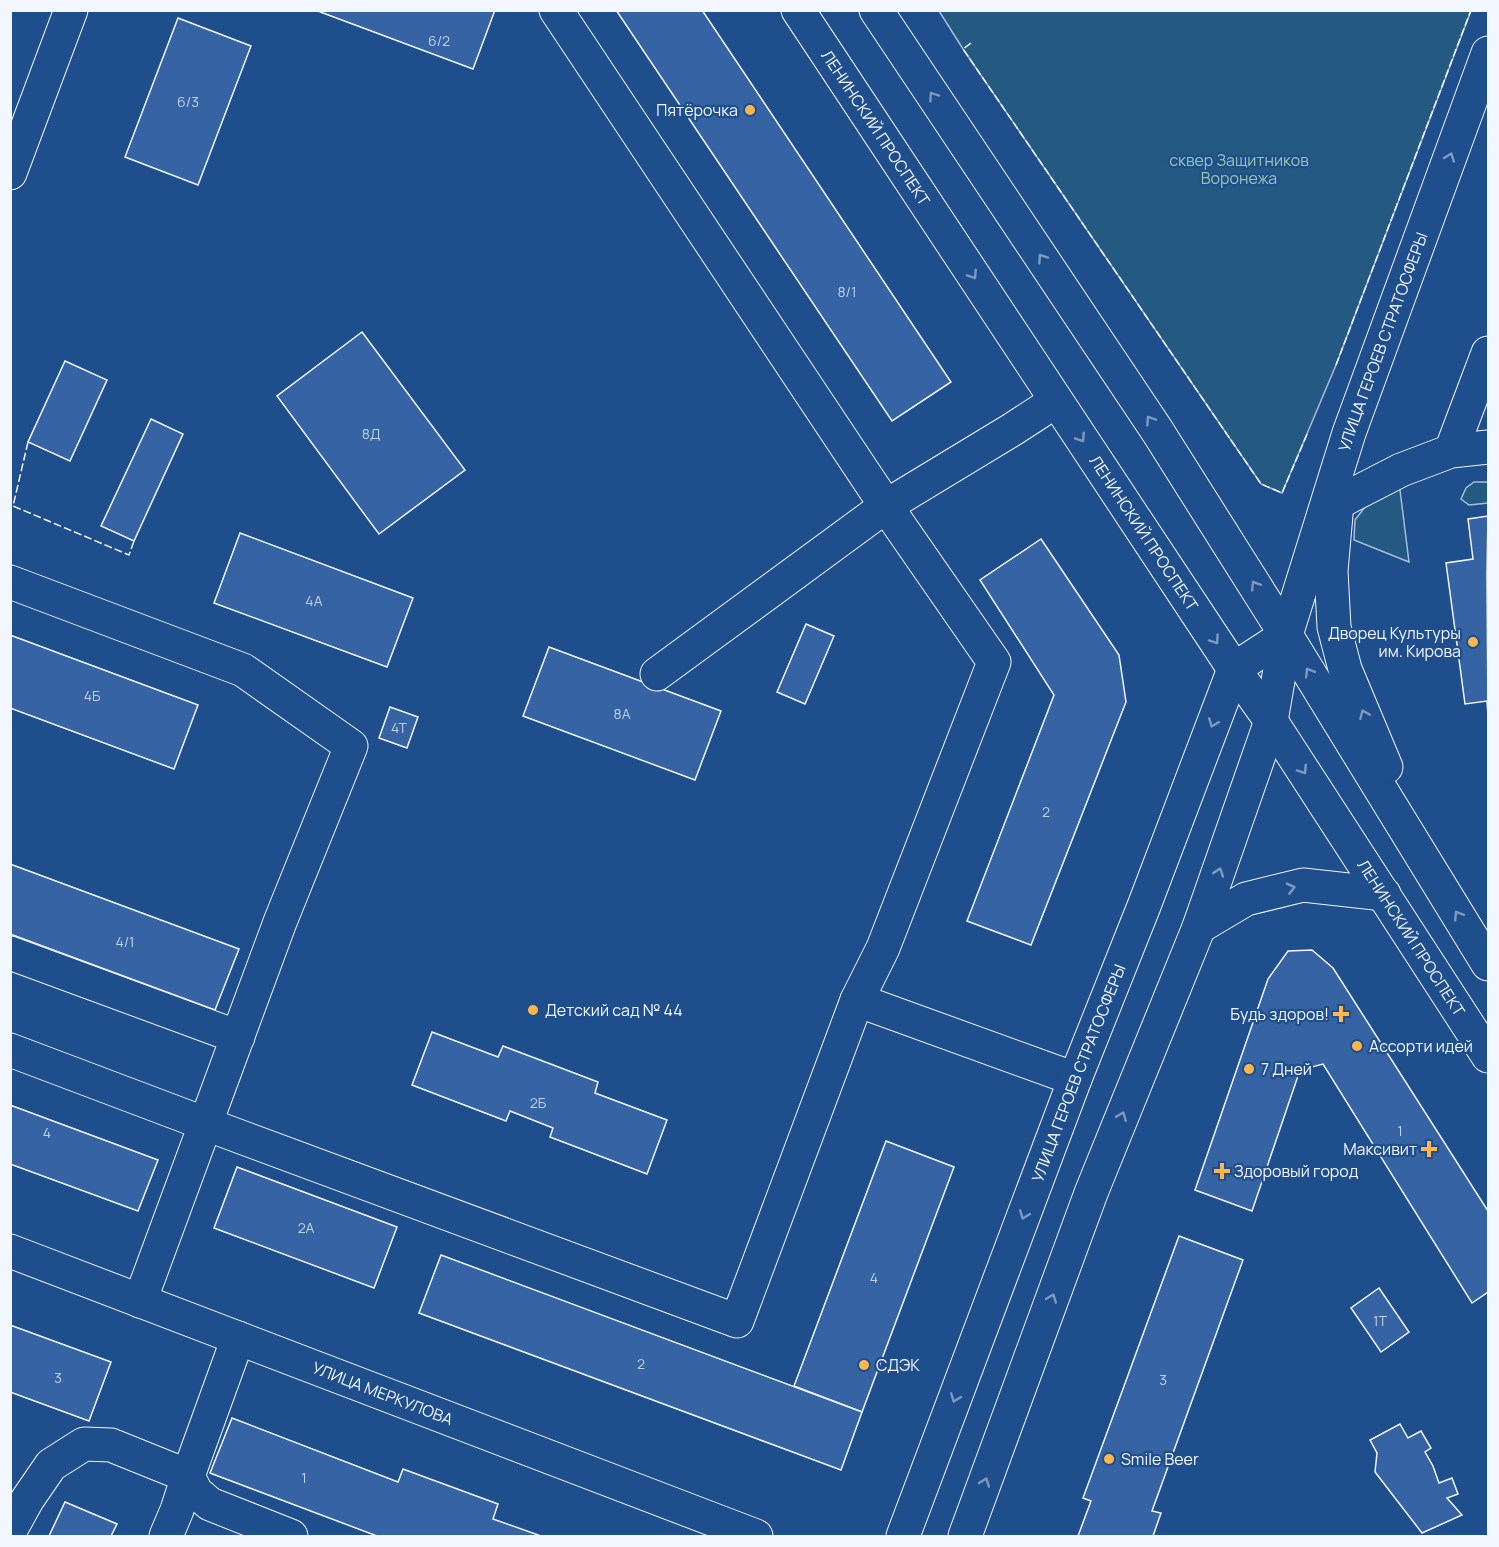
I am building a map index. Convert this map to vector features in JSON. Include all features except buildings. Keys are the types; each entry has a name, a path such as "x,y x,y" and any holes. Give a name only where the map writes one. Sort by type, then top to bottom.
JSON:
{"main road":[{"path":"10,173 71,10"},
{"path":"10,1050 737,1321 857,1000 883,948 994,662 885,506 556,10"},
{"name":"ЛЕНИНСКИЙ ПРОСПЕКТ","path":"798,10 1234,669 1271,721 1488,1056"},
{"path":"876,10 1158,432 1286,634 1488,964"},
{"name":"УЛИЦА ГЕРОЕВ СТРАТОСФЕРЫ","path":"965,1536 1091,1192 1199,927 1271,721 1286,634 1341,457 1488,53"},
{"path":"1451,451 1488,353"},
{"path":"657,674 885,506 1013,429 1056,400"},
{"path":"1337,503 1401,470 1451,451 1488,447"},
{"path":"1341,457 1331,571 1334,627 1345,669 1427,865"},
{"path":"10,582 243,670 351,746 280,922 140,1301"},
{"path":"1234,669 1286,634"},
{"name":"УЛИЦА ГЕРОЕВ СТРАТОСФЕРЫ","path":"903,1536 1075,1079 1234,669"},
{"path":"1199,927 1246,899 1303,885 1384,894"},
{"path":"10,953 238,1037"},
{"path":"857,1000 1075,1079"},
{"name":"УЛИЦА МЕРКУЛОВА","path":"10,1251 238,1338 694,1525 756,1536"},
{"path":"164,1536 177,1510 238,1338"},
{"path":"10,1531 27,1500 51,1465 84,1444 111,1445 188,1476 196,1492 210,1504 291,1536"},
{"path":"152,1462 161,1481 164,1536"},
{"path":"171,1536 185,1521 210,1504"}],"green space":[{"name":"сквер Защитников Воронежа","path":"939,11 1471,11 1336,365 1282,493 1261,484"},
{"path":"1398,474 1409,562 1354,540 1355,520 1378,490"},
{"path":"1474,482 1488,482 1488,503 1469,505 1461,499 1466,488"}],"fence":[{"path":"1336,365 1471,10"},
{"path":"971,43 963,49 1261,484 1282,493 1308,432"},
{"path":"28,442 13,506 129,555 134,541"}],"place":[{"name":"Пятёрочка","path":"750,110"},
{"name":"Дворец Культуры им. Кирова","path":"1473,642"},
{"name":"Детский сад № 44","path":"533,1010"},
{"name":"Будь здоров!","path":"1341,1014"},
{"name":"Ассорти идей","path":"1357,1046"},
{"name":"7 Дней","path":"1249,1069"},
{"name":"Максивит","path":"1429,1149"},
{"name":"Здоровый город","path":"1222,1171"},
{"name":"СДЭК","path":"864,1365"},
{"name":"Smile Beer","path":"1109,1459"}]}
